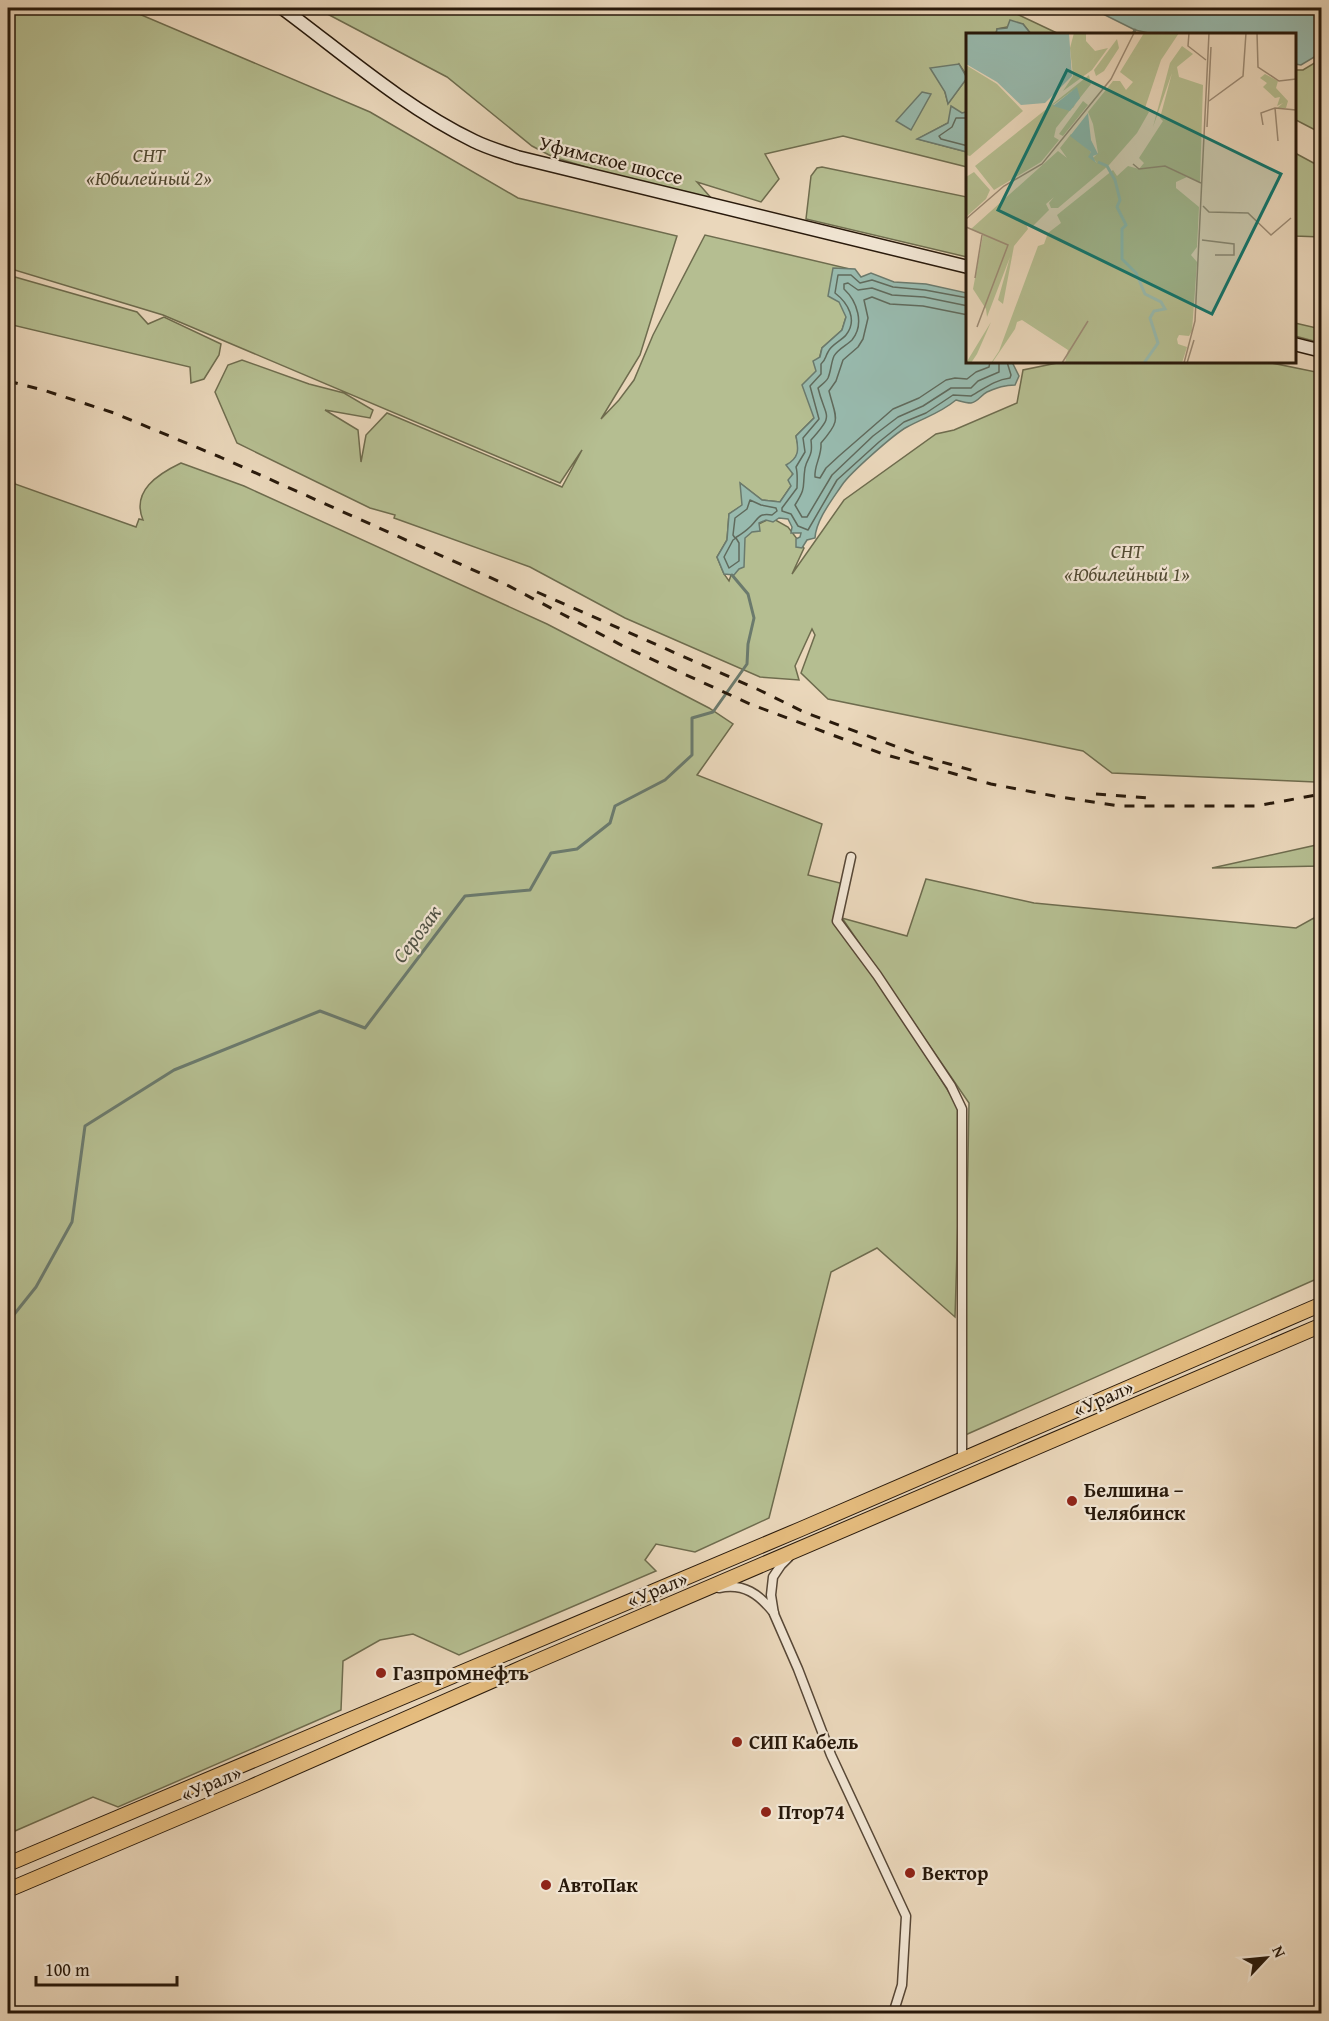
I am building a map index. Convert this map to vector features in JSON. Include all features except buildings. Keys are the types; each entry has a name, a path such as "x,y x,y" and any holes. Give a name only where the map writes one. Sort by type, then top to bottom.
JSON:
{"main road":[{"name":"Уфимское шоссе","path":"282,8 384,85 439,122 477,142 517,157 966,267"},
{"path":"1296,344 1322,351"},
{"name":"«Урал»","path":"8,1864 962,1460 1322,1304"},
{"name":"«Урал»","path":"8,1890 236,1794 1322,1325"}],"street":[{"path":"851,857 837,921 877,975 951,1086 962,1109 962,1460"},
{"path":"796,1551 781,1564 773,1577 771,1595 774,1614 831,1755 906,1916 902,1984 893,2013"},
{"path":"698,1593 723,1587 740,1587 752,1591 774,1614"}],"green space":[{"path":"8,8 125,8 370,112 518,198 677,236 640,355 601,419 634,380 653,335 705,235 850,269 846,317 842,330 822,348 816,371 814,418 796,436 799,450 794,461 791,486 780,502 762,500 741,484 743,505 729,514 727,540 717,557 729,581 740,542 744,536 759,524 772,518 788,527 804,548 792,574 844,500 936,434 954,430 1017,403 1023,370 1057,363 1272,363 1321,373 1322,747 1315,782 1112,773 1083,751 828,699 801,673 815,635 812,629 795,666 799,680 760,677 625,618 530,567 394,518 395,515 370,508 237,443 215,392 228,365 242,360 309,384 344,393 373,410 370,418 325,410 358,430 361,462 366,435 387,413 562,487 582,450 560,483 163,315 8,268"},
{"path":"316,8 1004,8 1057,33 1030,33 1023,24 997,29 996,33 966,33 966,74 959,64 945,92 948,103 966,79 966,112 918,139 966,152 966,167 843,136 765,154 779,179 761,202 697,182 713,200 649,186 553,157 532,146 447,77"},
{"path":"1321,59 1321,133 1296,120 1296,70 1303,70"},
{"path":"1296,154 1321,167 1321,237 1296,236"},
{"path":"822,167 966,197 966,257 806,219 811,176 817,168"},
{"path":"8,275 137,312 148,324 164,317 221,344 219,355 204,379 191,383 190,367 8,324"},
{"path":"1296,323 1321,329 1321,343 1296,336"},
{"path":"181,463 244,486 547,624 709,708 733,724 697,775 822,824 808,875 844,884 837,914 957,1105 961,1119 955,1317 877,1248 831,1272 769,1518 695,1552 656,1544 645,1560 656,1571 459,1655 413,1634 380,1640 343,1661 341,1710 118,1807 93,1797 8,1834 8,467 15,484 136,527 139,519 143,520 140,510 144,492 156,478"},
{"path":"1321,844 1321,866 1212,868"},
{"path":"926,879 1034,903 1296,928 1321,914 1321,1277 963,1436 969,1103 842,918 907,936"}],"water":[{"path":"1091,8 1321,8 1321,53 1301,65 1296,64 1296,33 1148,33 1135,30"},
{"path":"1010,20 1023,24 1030,33 996,33 997,29 1007,28"},
{"path":"959,64 966,76 948,104 945,92 930,68"},
{"path":"922,92 931,94 911,130 896,121"},
{"path":"951,106 962,113 966,112 966,152 917,139 948,123"},
{"path":"833,268 855,269 861,277 871,273 894,282 926,284 966,293 966,363 1012,363 1019,376 1015,385 987,392 971,403 956,400 892,437 847,479 821,517 815,538 807,540 802,548 796,547 796,539 801,533 791,533 792,527 788,519 779,518 773,522 766,520 759,523 760,531 752,532 745,538 744,567 734,575 724,574 717,557 727,540 729,514 742,505 740,483 762,500 780,502 791,486 788,480 793,474 786,465 797,453 796,436 814,418 802,385 816,371 813,361 820,357 822,348 842,330 846,317 839,302 828,296"}],"waterway":[{"name":"Серозак","path":"8,1322 36,1287 72,1222 85,1126 174,1070 320,1011 365,1028 465,896 530,890 551,853 577,849 610,823 615,806 665,780 692,755 692,718 713,712 747,664 748,644 754,618 748,594 732,575"}],"railway":[{"path":"8,381 114,413 220,457 507,585 625,647 750,704 883,754 991,784 1120,806 1256,806 1322,794"},
{"path":"537,592 804,712 924,757 978,772"},
{"path":"1096,794 1150,798"}],"place":[{"name":"Белшина – Челябинск","path":"1072,1501"},
{"name":"Газпромнефть","path":"381,1673"},
{"name":"СИП Кабель","path":"737,1742"},
{"name":"Птор74","path":"766,1812"},
{"name":"Вектор","path":"910,1873"},
{"name":"АвтоПак","path":"546,1885"}],"park label":[{"name":"СНТ «Юбилейный 2»","path":"149,166"},
{"name":"СНТ «Юбилейный 1»","path":"1127,562"}]}
